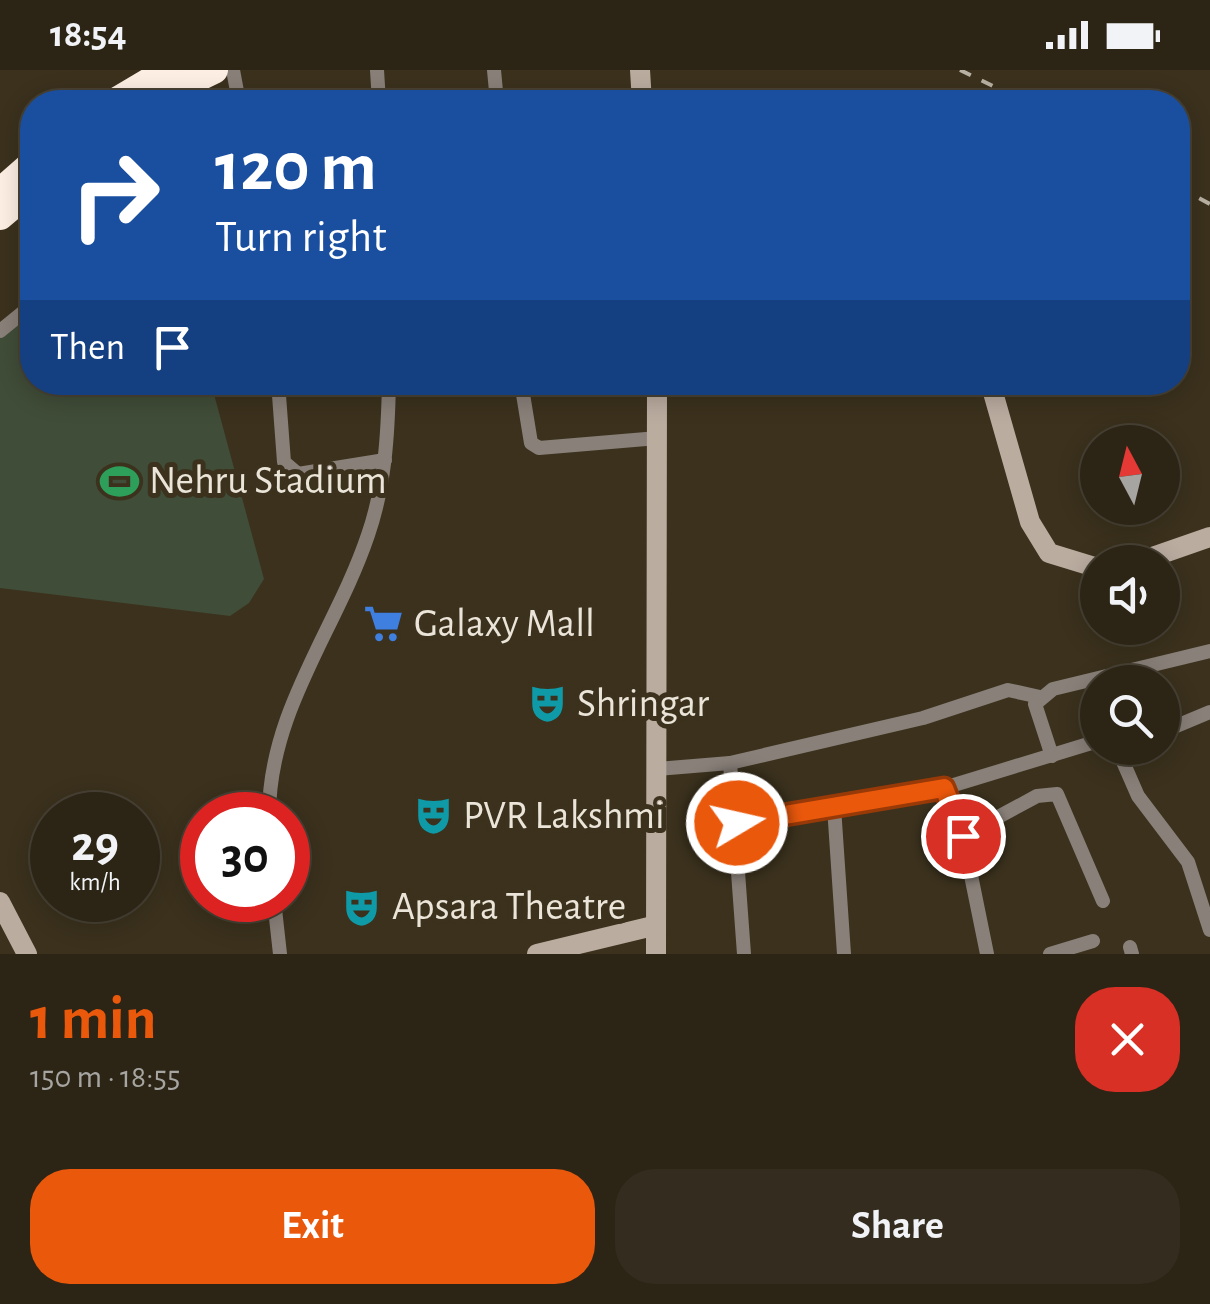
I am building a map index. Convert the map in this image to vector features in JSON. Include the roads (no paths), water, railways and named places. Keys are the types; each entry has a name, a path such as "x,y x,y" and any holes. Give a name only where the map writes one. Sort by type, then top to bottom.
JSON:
{"highway":[{"path":"135,90 169,70"},
{"path":"173,90 214,70"},
{"path":"0,192 20,174"},
{"path":"0,216 20,199"}],"main road":[{"path":"656,954 653,926 658,395"},
{"path":"994,395 1030,522 1048,553 1080,563"},
{"path":"1180,547 1210,536"},
{"path":"0,902 27,954"},
{"path":"536,954 653,926"}],"street":[{"path":"0,331 20,315"},
{"path":"279,395 284,462 290,472 385,460"},
{"path":"272,792 278,735 369,534 385,460 388,395"},
{"path":"523,395 532,443 539,448 658,438"},
{"path":"1052,756 1036,718 1035,704 1040,697 1053,689 1210,650"},
{"path":"656,769 730,763 922,718 997,692 1020,690 1040,697"},
{"path":"1180,724 1210,712"},
{"path":"737,823 944,788 1080,747"},
{"path":"730,763 744,954"},
{"path":"1125,765 1138,796 1188,862 1210,930"},
{"path":"944,788 963,836 987,954"},
{"path":"963,836 1037,796 1057,794 1103,900"},
{"path":"834,807 844,954"},
{"path":"276,922 280,954"},
{"path":"1050,954 1093,940"}],"railway":[{"path":"960,70 1001,90"},
{"path":"1190,193 1210,204"}],"place":[{"name":"Nehru Stadium","path":"119,481"},
{"name":"Galaxy Mall","path":"384,624"},
{"name":"Shringar","path":"547,704"},
{"name":"PVR Lakshmi","path":"433,816"},
{"name":"Apsara Theatre","path":"362,907"}]}
